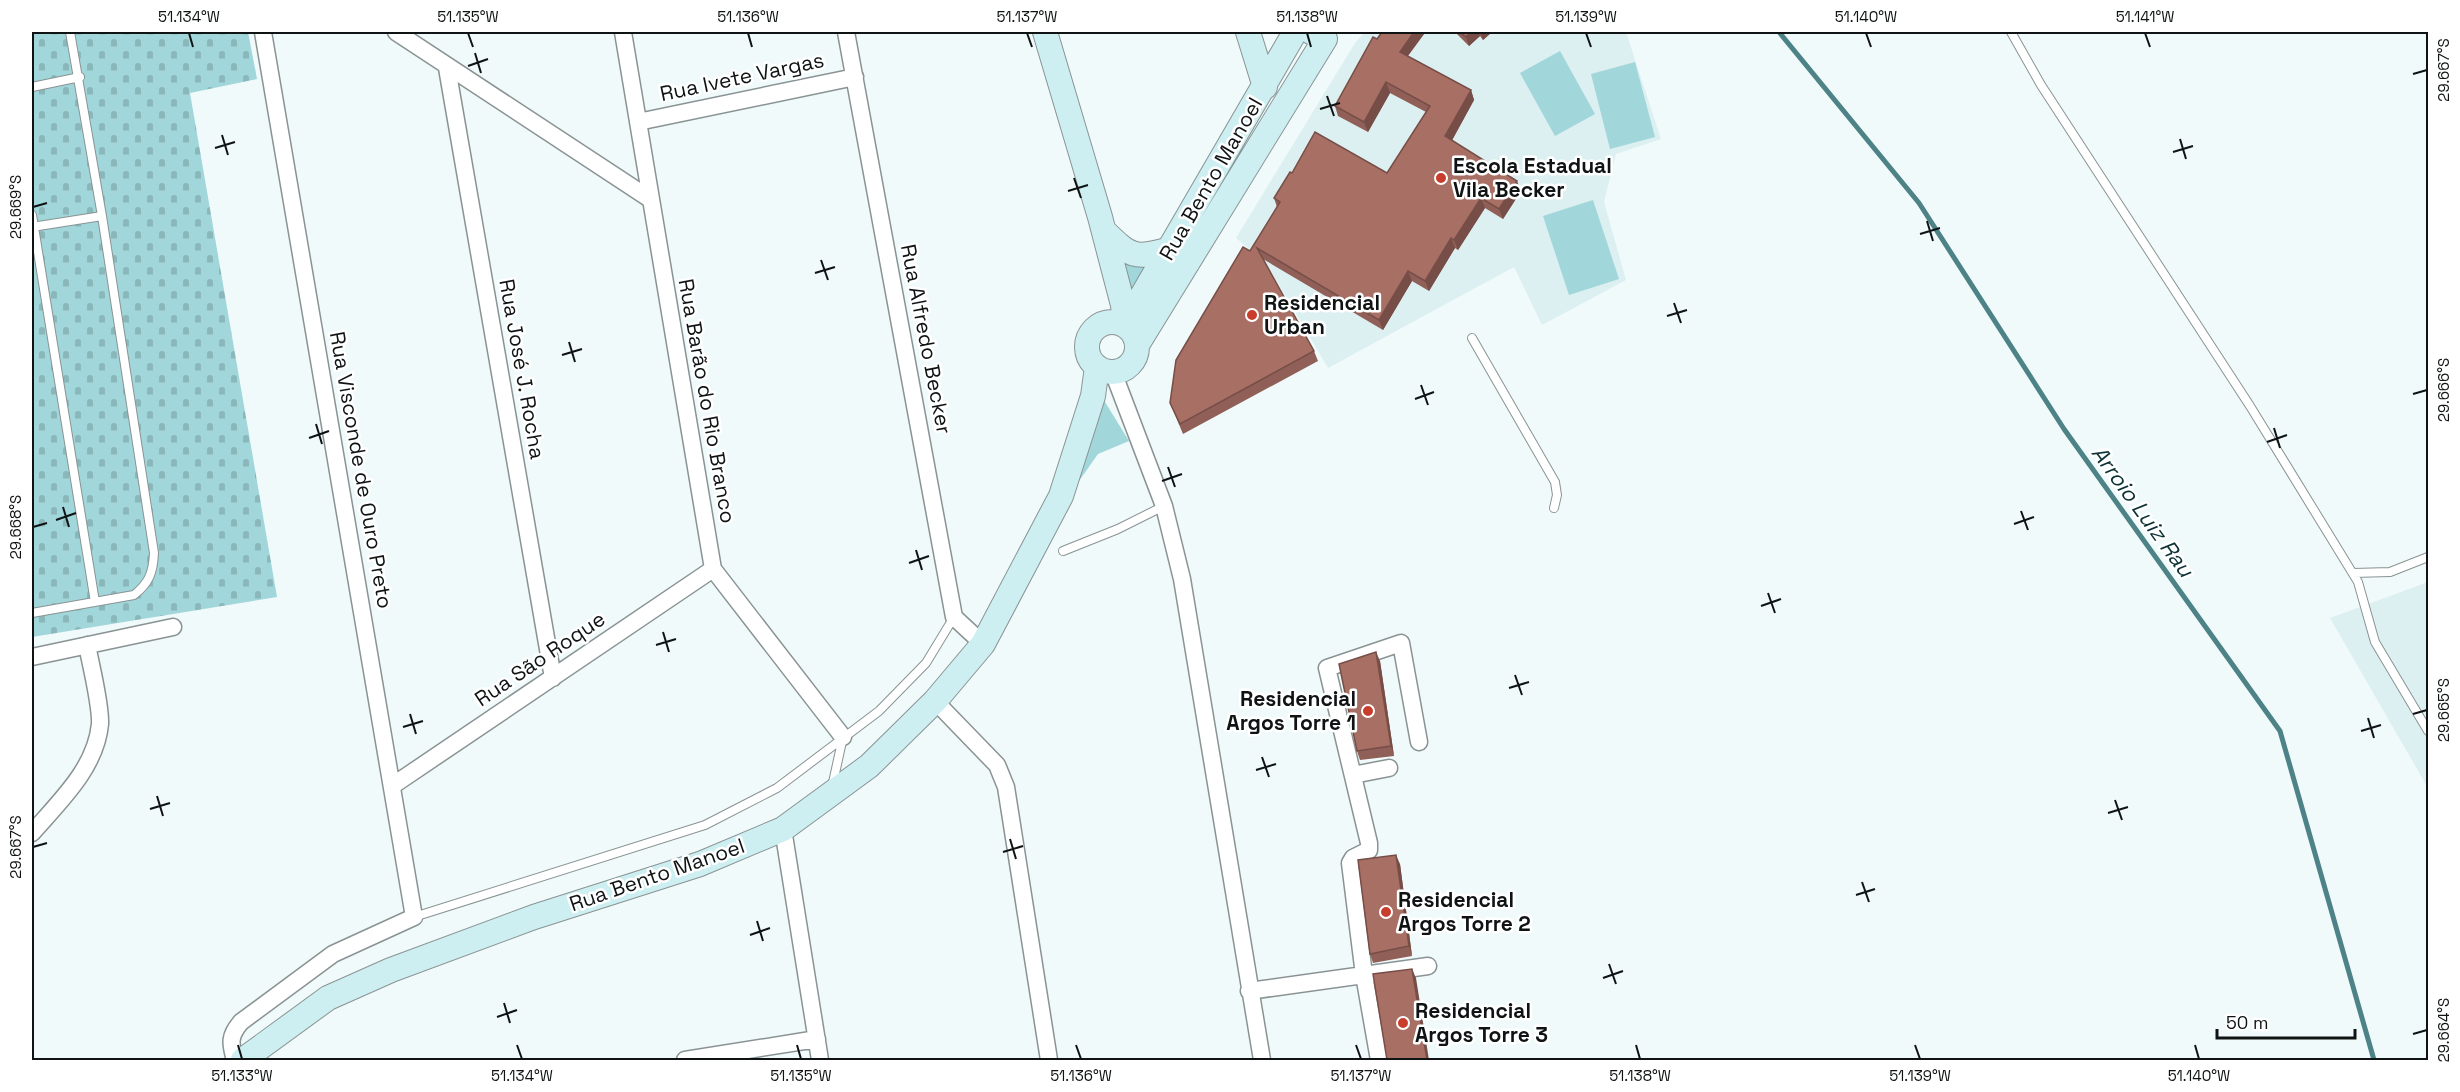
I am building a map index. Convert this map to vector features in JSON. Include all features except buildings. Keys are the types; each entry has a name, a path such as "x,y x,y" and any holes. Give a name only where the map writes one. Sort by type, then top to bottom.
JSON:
{"main road":[{"path":"1045,32 1124,305 1123,331 1134,360 1128,366 1105,370 1091,362 1086,345 1093,330 1123,331"},
{"path":"1248,32 1265,87"},
{"name":"Rua Bento Manoel","path":"1123,331 1295,32"},
{"name":"Rua Bento Manoel","path":"1123,331 1232,194 1325,39 1311,32"},
{"path":"1106,240 1126,252 1154,254 1170,249"},
{"name":"Rua Bento Manoel","path":"243,1060 328,998 391,970 534,916 700,864 783,829 869,766 936,701 983,644 1061,496 1093,396 1105,370"}],"street":[{"name":"Rua Visconde de Ouro Preto","path":"263,32 414,917"},
{"path":"396,32 447,68 650,200"},
{"name":"Rua Barão do Rio Branco","path":"623,32 713,569 843,737"},
{"name":"Rua Alfredo Becker","path":"846,32 954,617"},
{"name":"Rua José J. Rocha","path":"447,68 553,678"},
{"name":"Rua Ivete Vargas","path":"638,122 855,77"},
{"path":"1105,370 1164,506 1182,579 1262,1060"},
{"name":"Rua São Roque","path":"392,786 713,569"},
{"path":"954,617 983,644"},
{"path":"32,657 173,627"},
{"path":"1379,1060 1364,975 1350,863 1353,858 1369,850 1327,668 1401,643 1419,742"},
{"path":"32,833 73,786 91,756 100,723 87,645"},
{"path":"936,701 997,765 1006,787 1049,1060"},
{"path":"1353,775 1389,768"},
{"path":"783,829 820,1060"},
{"path":"235,1060 229,1042 232,1031 241,1022 333,954 414,917"},
{"path":"1249,990 1428,966"},
{"path":"684,1060 817,1039"}],"lane":[{"path":"32,614 134,595 146,585 153,570 154,553 80,77 70,32"},
{"path":"2011,32 2041,85 2244,396 2353,573 2358,582 2375,642 2428,731"},
{"path":"32,87 80,77"},
{"path":"32,215 95,603"},
{"path":"32,226 102,216"},
{"path":"1472,338 1555,482 1557,495 1554,508"},
{"path":"1063,551 1118,530 1164,506"},
{"path":"2353,573 2391,572 2428,557"},
{"path":"414,917 705,825 777,788 879,711 926,663 954,617"},
{"path":"831,794 843,737"}],"shaded area":[{"name":"Escola Estadual Vila Becker","path":"1365,32 1626,32 1661,139 1616,154 1604,202 1626,280 1542,325 1514,267 1328,368 1266,263 1236,238 1355,43"},
{"path":"2428,582 2428,788 2330,618"}],"green space":[{"path":"32,32 248,32 257,79 190,93 277,597 32,637"},
{"path":"1560,51 1595,114 1555,136 1520,73"},
{"path":"1635,62 1655,137 1610,149 1591,74"},
{"path":"1593,200 1619,279 1569,295 1543,216"},
{"path":"1112,245 1160,256 1128,306"},
{"path":"1102,397 1129,441 1098,454 1079,481 1072,479"}],"waterway":[{"name":"Arroio Luiz Rau","path":"1779,32 1919,203 2064,429 2280,731 2374,1060"}],"place":[{"name":"Escola Estadual Vila Becker","path":"1441,178"},
{"name":"Residencial Urban","path":"1252,315"},
{"name":"Residencial Argos Torre 1","path":"1368,711"},
{"name":"Residencial Argos Torre 2","path":"1386,912"},
{"name":"Residencial Argos Torre 3","path":"1403,1023"}]}
